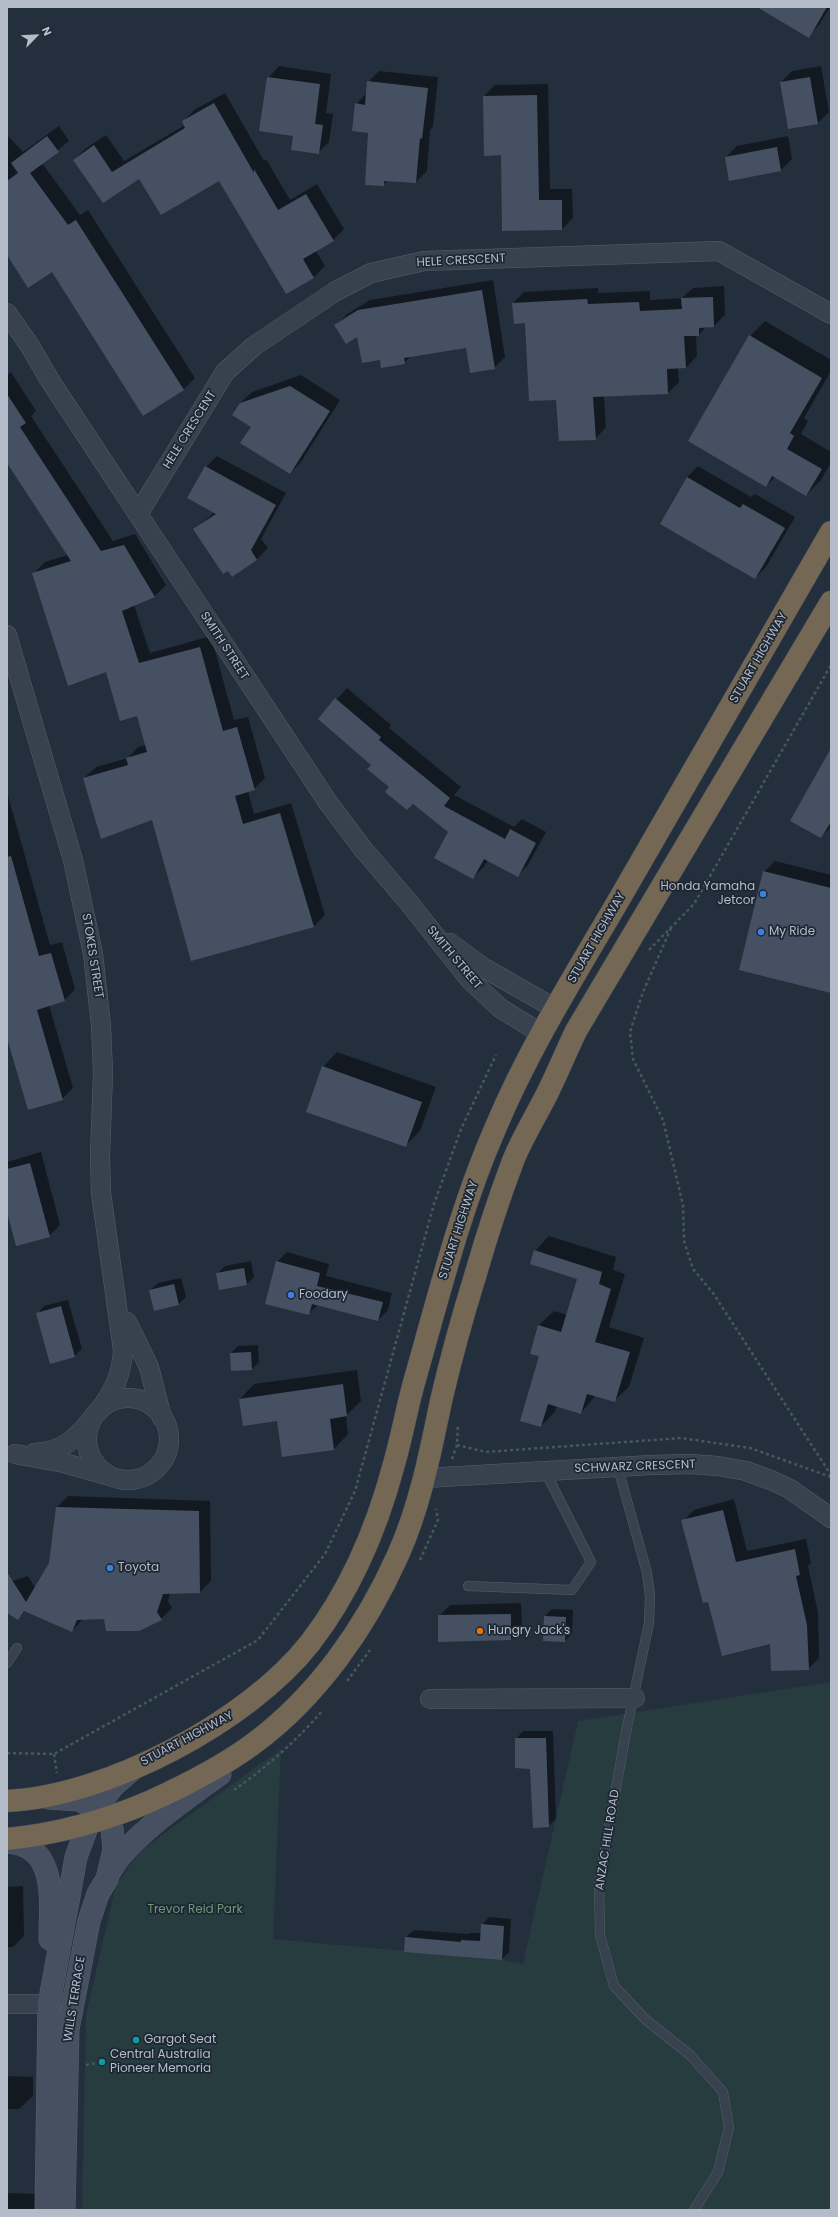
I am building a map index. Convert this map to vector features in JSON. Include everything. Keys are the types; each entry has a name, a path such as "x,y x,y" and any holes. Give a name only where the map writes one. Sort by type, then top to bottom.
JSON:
{"highway":[{"name":"STUART HIGHWAY","path":"7,1801 39,1798 101,1781 173,1749 231,1716 276,1679 309,1644 355,1573 374,1527 394,1467 415,1378 447,1265 476,1176 517,1081 556,1009 831,532"},
{"path":"7,1839 56,1832 198,1779 254,1744 288,1714 319,1680 362,1624 398,1554 425,1478 442,1398 492,1222 514,1159 581,1022 831,602"},
{"path":"556,1009 581,1022"},
{"path":"542,1034 569,1046"},
{"path":"394,1467 425,1478"}],"main road":[{"path":"107,1879 121,1856 134,1842 228,1767 254,1744"},
{"path":"39,1798 79,1800 98,1816 113,1786 138,1765"},
{"name":"WILLS TERRACE","path":"46,2210 49,2004 76,1857 98,1816 112,1828 114,1850 107,1879 98,1894 89,1922 68,2029 64,2210"},
{"path":"7,1842 28,1848 37,1855 48,1875 50,1889 49,2004 72,2004"}],"street":[{"name":"HELE CRESCENT","path":"138,514 225,372 254,346 336,291 371,273 424,261 719,252 831,314"},
{"name":"SMITH STREET","path":"7,313 327,801 363,849 410,904 470,980 484,994 514,1018 542,1034"},
{"name":"SMITH STREET","path":"7,335 20,345 49,379"},
{"name":"STOKES STREET","path":"7,635 73,860 93,954 101,1025 103,1073 100,1162 101,1193 116,1286"},
{"name":"SMITH STREET","path":"410,904 448,942 467,957 556,1009"},
{"path":"11,1454 44,1453 65,1446 81,1433 115,1387 123,1364 123,1337 116,1286"},
{"path":"116,1286 134,1340 149,1367 162,1418"},
{"path":"11,1454 64,1463 123,1480 139,1478 152,1472 160,1465 168,1446 167,1426 162,1418 148,1404 139,1400 127,1398 111,1402 96,1414 89,1426 87,1438 89,1450 98,1467 113,1477"},
{"name":"SCHWARZ CRESCENT","path":"425,1478 690,1464 746,1471 790,1489 830,1516"},
{"path":"430,1699 635,1698"},
{"path":"7,2004 49,2004"}],"lane":[{"name":"ANZAC HILL ROAD","path":"618,1468 641,1548 650,1596 649,1623 635,1698 626,1732 599,1884 600,1936 614,1986 645,2019 690,2055 723,2092 729,2128 718,2172 694,2210"},
{"path":"468,1586 572,1590 591,1562 550,1480 543,1471"},
{"path":"7,1663 17,1648"}],"path":[{"path":"672,926 643,992 630,1032 633,1059 664,1120 683,1205 684,1241 693,1269 713,1293 831,1475"},
{"path":"7,1753 54,1754 258,1640 325,1554 355,1491 434,1204 461,1129 496,1055"},
{"path":"80,2066 102,2062"}],"green space":[{"name":"Trevor Reid Park","path":"831,1682 831,2210 82,2210 86,2015 116,1885 140,1851 281,1749 273,1939 502,1960 523,1964 578,1721"}],"building":[{"path":"757,7 827,7 809,38"},
{"path":"267,77 320,84 315,124 323,125 319,154 291,150 293,136 259,131"},
{"path":"810,77 818,124 788,129 780,82"},
{"path":"367,81 428,88 422,139 420,138 416,183 384,181 384,186 365,185 368,133 352,131 355,103 365,105"},
{"path":"537,95 539,200 562,200 562,230 502,231 501,155 484,156 483,96"},
{"path":"214,103 254,173 254,169 278,210 306,194 334,241 303,259 314,278 286,294 219,181 161,215 139,179 103,203 73,160 94,145 112,172 185,128 182,121"},
{"path":"47,136 59,152 30,173 68,225 76,220 184,390 143,416 52,272 28,288 7,255 7,181 18,173 11,163"},
{"path":"777,147 781,171 729,181 725,157"},
{"path":"482,290 495,369 470,373 466,348 404,358 405,364 381,368 380,360 362,363 357,337 346,344 334,325 358,310"},
{"path":"713,297 714,327 699,328 699,336 684,336 686,368 667,369 668,394 593,397 596,440 559,441 556,400 529,401 525,323 514,324 512,303 587,299 588,304 639,302 640,311 682,309 681,298"},
{"path":"749,335 822,378 790,433 794,436 787,449 822,469 806,496 772,476 766,487 688,441"},
{"path":"290,386 330,411 290,474 240,443 251,427 232,415 240,403"},
{"path":"7,394 26,423 20,427 101,551 124,545 155,597 122,611 139,663 200,647 223,731 237,727 255,790 235,796 243,824 280,813 314,927 191,961 152,820 101,839 83,778 128,765 126,758 147,752 137,716 120,721 106,672 68,686 32,573 71,561 7,463"},
{"path":"205,466 276,505 251,550 257,560 232,577 228,571 223,574 193,529 216,514 187,498"},
{"path":"687,477 740,508 743,504 785,528 755,579 660,524"},
{"path":"335,698 381,737 379,740 450,798 444,806 505,839 510,829 536,843 518,877 484,859 473,879 434,858 448,832 413,804 407,810 385,792 389,787 367,769 371,765 318,719"},
{"path":"831,748 831,822 821,838 790,821"},
{"path":"11,856 39,956 51,953 65,1001 37,1010 63,1100 28,1110 7,1038 7,857"},
{"path":"763,871 831,888 831,993 739,970"},
{"path":"322,1066 422,1102 406,1147 306,1112"},
{"path":"30,1163 50,1237 16,1246 7,1212 7,1169"},
{"path":"534,1250 602,1272 599,1284 611,1289 595,1342 630,1352 615,1402 587,1394 581,1414 548,1404 541,1427 520,1421 539,1356 530,1354 538,1325 561,1332 577,1279 530,1264"},
{"path":"276,1261 320,1273 317,1286 383,1302 378,1321 312,1304 309,1315 265,1304"},
{"path":"244,1268 247,1285 219,1290 216,1273"},
{"path":"174,1284 179,1305 154,1311 149,1290"},
{"path":"61,1306 75,1357 50,1364 36,1313"},
{"path":"251,1352 252,1370 231,1371 230,1353"},
{"path":"343,1384 347,1416 330,1419 334,1450 282,1457 277,1421 243,1426 239,1399"},
{"path":"56,1507 199,1511 200,1593 163,1594 157,1612 162,1620 139,1631 106,1631 104,1619 77,1620 72,1632 24,1611 18,1620 7,1613 7,1572 26,1602 49,1563"},
{"path":"723,1510 736,1562 795,1549 800,1575 796,1576 807,1625 809,1670 771,1671 770,1644 722,1656 708,1602 703,1603 681,1520"},
{"path":"511,1614 511,1640 438,1642 438,1615"},
{"path":"544,1616 566,1617 565,1642 543,1641"},
{"path":"515,1738 546,1738 549,1827 533,1828 530,1769 515,1768"},
{"path":"481,1924 504,1926 502,1960 404,1952 405,1937 461,1942 461,1940 480,1941"}],"place":[{"name":"Honda Yamaha Jetcor","path":"763,894"},
{"name":"My Ride","path":"761,932"},
{"name":"Foodary","path":"291,1295"},
{"name":"Toyota","path":"110,1568"},
{"name":"Hungry Jack's","path":"480,1631"},
{"name":"Gargot Seat","path":"136,2040"},
{"name":"Central Australia Pioneer Memoria","path":"102,2062"}]}
